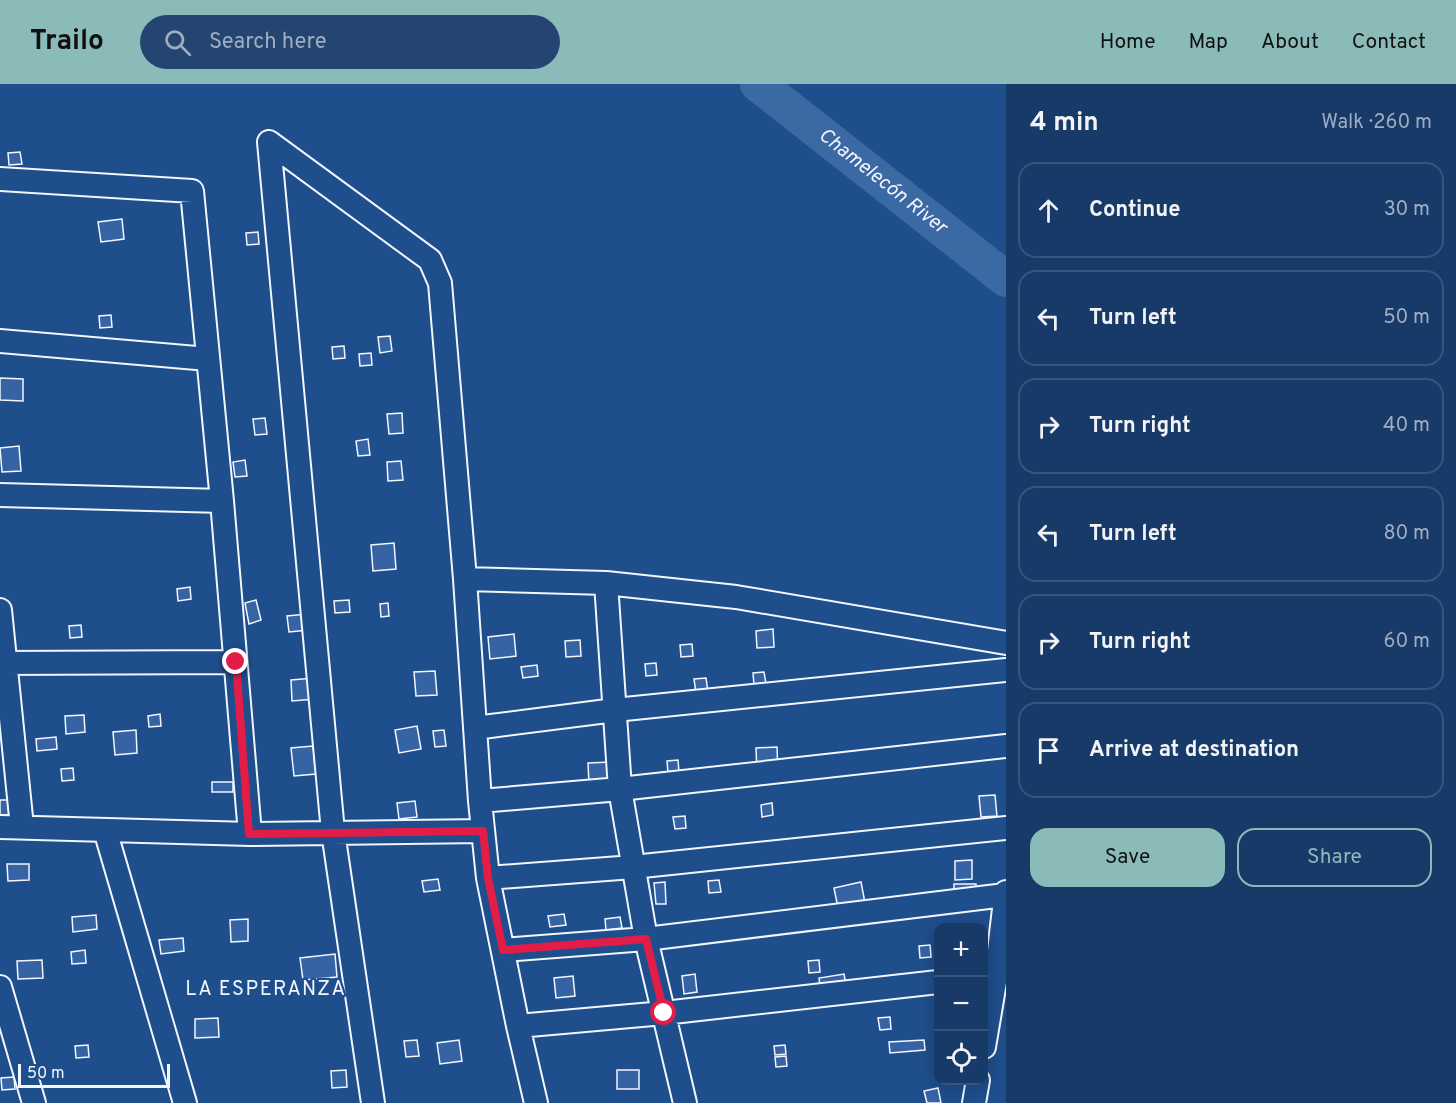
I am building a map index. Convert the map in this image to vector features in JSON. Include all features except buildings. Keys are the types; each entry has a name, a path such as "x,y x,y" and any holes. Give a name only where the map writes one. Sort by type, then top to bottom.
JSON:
{"street":[{"path":"373,1103 333,832 269,142 430,260 440,283 488,878 536,1103"},
{"path":"0,179 192,191 222,501 249,834"},
{"path":"0,341 208,359"},
{"path":"0,495 222,501"},
{"path":"465,579 606,583 736,597 1006,643"},
{"path":"606,583 620,789 646,939 685,1103"},
{"path":"0,610 11,827 249,834 483,831"},
{"path":"3,663 236,662"},
{"path":"475,728 615,710 1006,670"},
{"path":"480,801 620,789 1006,746"},
{"path":"488,878 633,867 1006,828"},
{"path":"105,830 185,1103"},
{"path":"503,950 646,939 1006,894 990,976 985,1031"},
{"path":"518,1026 664,1013 934,983"},
{"path":"0,987 34,1103"},
{"path":"974,1103 977,1085"}],"waterway":[{"name":"Chamelecón River","path":"758,84 1006,279"}],"district":[{"name":"LA ESPERANZA","path":"266,990"}],"route":[{"path":"236,662 249,834 483,831 488,878 503,950 646,939 664,1013"}]}
